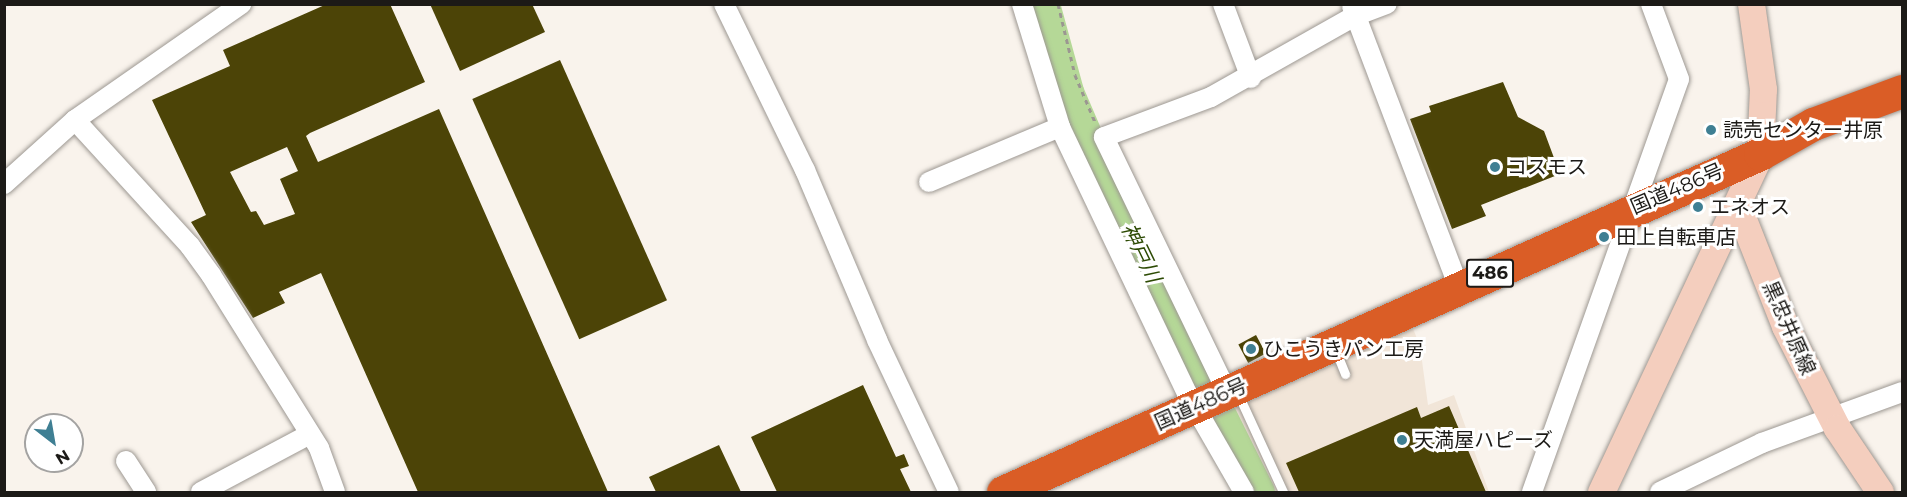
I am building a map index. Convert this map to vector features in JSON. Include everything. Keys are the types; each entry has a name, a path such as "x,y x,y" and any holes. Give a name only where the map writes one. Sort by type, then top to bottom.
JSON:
{"highway":[{"name":"国道486号","path":"1003,492 1630,209 1760,154 1813,124 1902,91"},
{"name":"国道486号","path":"1760,154 1789,149 1902,108"}],"street":[{"path":"4,184 75,120 241,4"},
{"path":"724,4 805,170 877,340 949,492"},
{"path":"1022,4 1060,127 1216,397"},
{"path":"1223,4 1251,78"},
{"path":"1244,492 1231,463 1216,397 1104,137 1211,97 1251,78 1353,10 1387,4"},
{"path":"1532,492 1630,209 1679,79 1651,4"},
{"path":"1601,492 1760,154 1763,89 1751,4"},
{"path":"1353,10 1459,287"},
{"path":"75,120 190,246 319,448 334,492"},
{"path":"929,182 1060,127"},
{"name":"黒忠井原線","path":"1737,204 1785,326 1831,416 1880,492"},
{"path":"1660,492 1762,443 1902,392"},
{"path":"201,492 310,434"},
{"path":"126,461 146,492"}],"lane":[{"path":"1333,344 1346,374"},
{"path":"1216,397 1283,492"}],"path":[{"path":"1058,4 1075,75 1104,137"}],"shaded area":[{"path":"1410,321 1420,346 1428,405 1454,395 1489,492 1271,492 1230,400"}],"building":[{"path":"327,4 390,4 425,82 306,136 318,162 439,109 608,492 418,492 321,273 279,292 285,303 253,318 191,222 206,215 152,100 230,66 223,50","holes":["287,147 298,171 280,179 295,214 264,225 256,211 251,212 230,172"]},
{"path":"430,4 532,4 545,32 460,71"},
{"path":"560,60 667,300 579,339 472,99"},
{"path":"1503,82 1518,117 1544,131 1560,174 1481,205 1486,216 1452,229 1410,119 1431,112 1429,106"},
{"path":"1256,335 1266,354 1248,363 1238,344"},
{"path":"863,385 896,457 904,454 909,466 900,469 911,492 777,492 751,437"},
{"name":"天満屋ハピーズ","path":"1449,406 1486,492 1299,492 1286,463 1417,407 1421,418"},
{"path":"719,445 741,492 656,492 649,477"}],"waterway":[{"name":"神戸川","path":"1045,4 1069,92 1122,215 1260,492"}],"place":[{"name":"読売センター井原","path":"1711,130"},
{"name":"コスモス","path":"1495,167"},
{"name":"エネオス","path":"1698,207"},
{"name":"田上自転車店","path":"1604,237"},
{"name":"ひこうきパン工房","path":"1251,349"},
{"name":"天満屋ハピーズ","path":"1402,440"}]}
